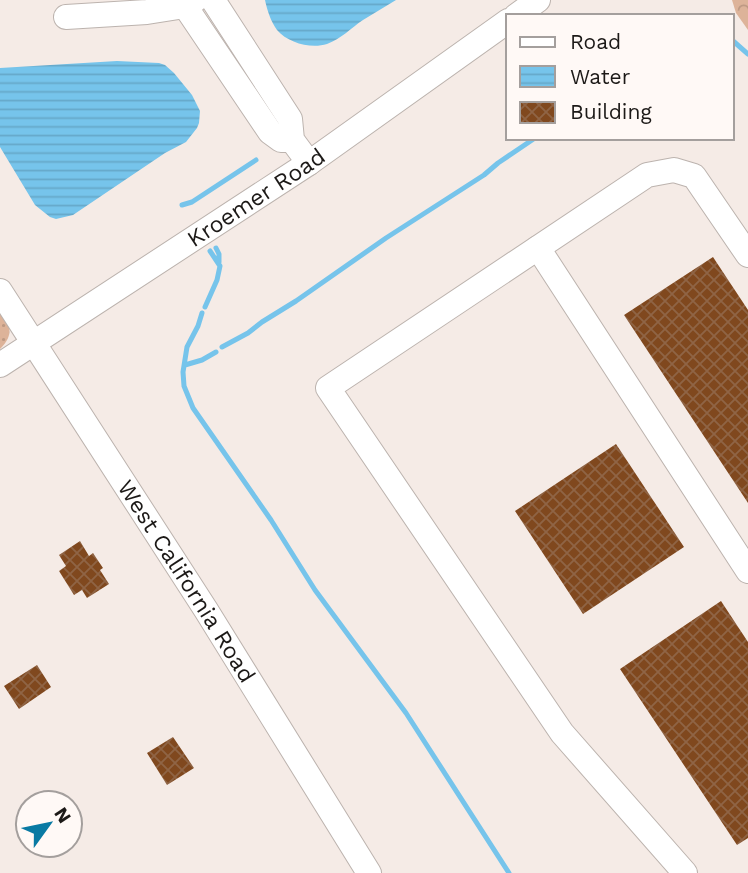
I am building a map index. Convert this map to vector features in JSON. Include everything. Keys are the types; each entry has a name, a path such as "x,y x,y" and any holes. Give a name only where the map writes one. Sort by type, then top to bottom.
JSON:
{"street":[{"path":"213,0 290,119 292,140 309,163"},
{"path":"519,14 538,0"},
{"path":"66,17 148,12 190,3 270,132 281,140 292,140"},
{"name":"Kroemer Road","path":"0,365 309,163 506,22"},
{"path":"685,873 562,733 328,388 647,175 674,170 694,176 748,255"},
{"path":"538,248 748,570"},
{"name":"West California Road","path":"0,291 206,610 369,873"}],"green space":[{"path":"732,0 748,0 748,30 736,13"},
{"path":"0,309 9,334 0,349"}],"water":[{"path":"265,0 396,0 337,39 314,46 282,35 273,23"},
{"path":"117,61 165,65 192,95 200,111 197,128 186,142 165,153 73,215 56,219 50,217 35,205 0,147 0,68"}],"building":[{"path":"713,257 748,310 748,503 624,315"},
{"path":"616,444 684,547 583,614 515,511"},
{"path":"80,541 89,556 93,553 109,584 87,598 82,590 74,595 59,571 66,566 59,555"},
{"path":"721,601 748,642 748,838 737,845 620,669"},
{"path":"37,665 51,687 19,709 4,686"},
{"path":"173,737 194,768 167,785 147,753"}],"waterway":[{"path":"734,42 748,54"},
{"path":"222,347 296,301 532,140"},
{"path":"182,205 192,202 256,160"},
{"path":"216,248 219,262"},
{"path":"205,307 220,266 210,251"},
{"path":"202,313 187,347 183,372 184,386 193,408 271,520 315,590 406,713 509,873"},
{"path":"185,365 216,352"}]}
